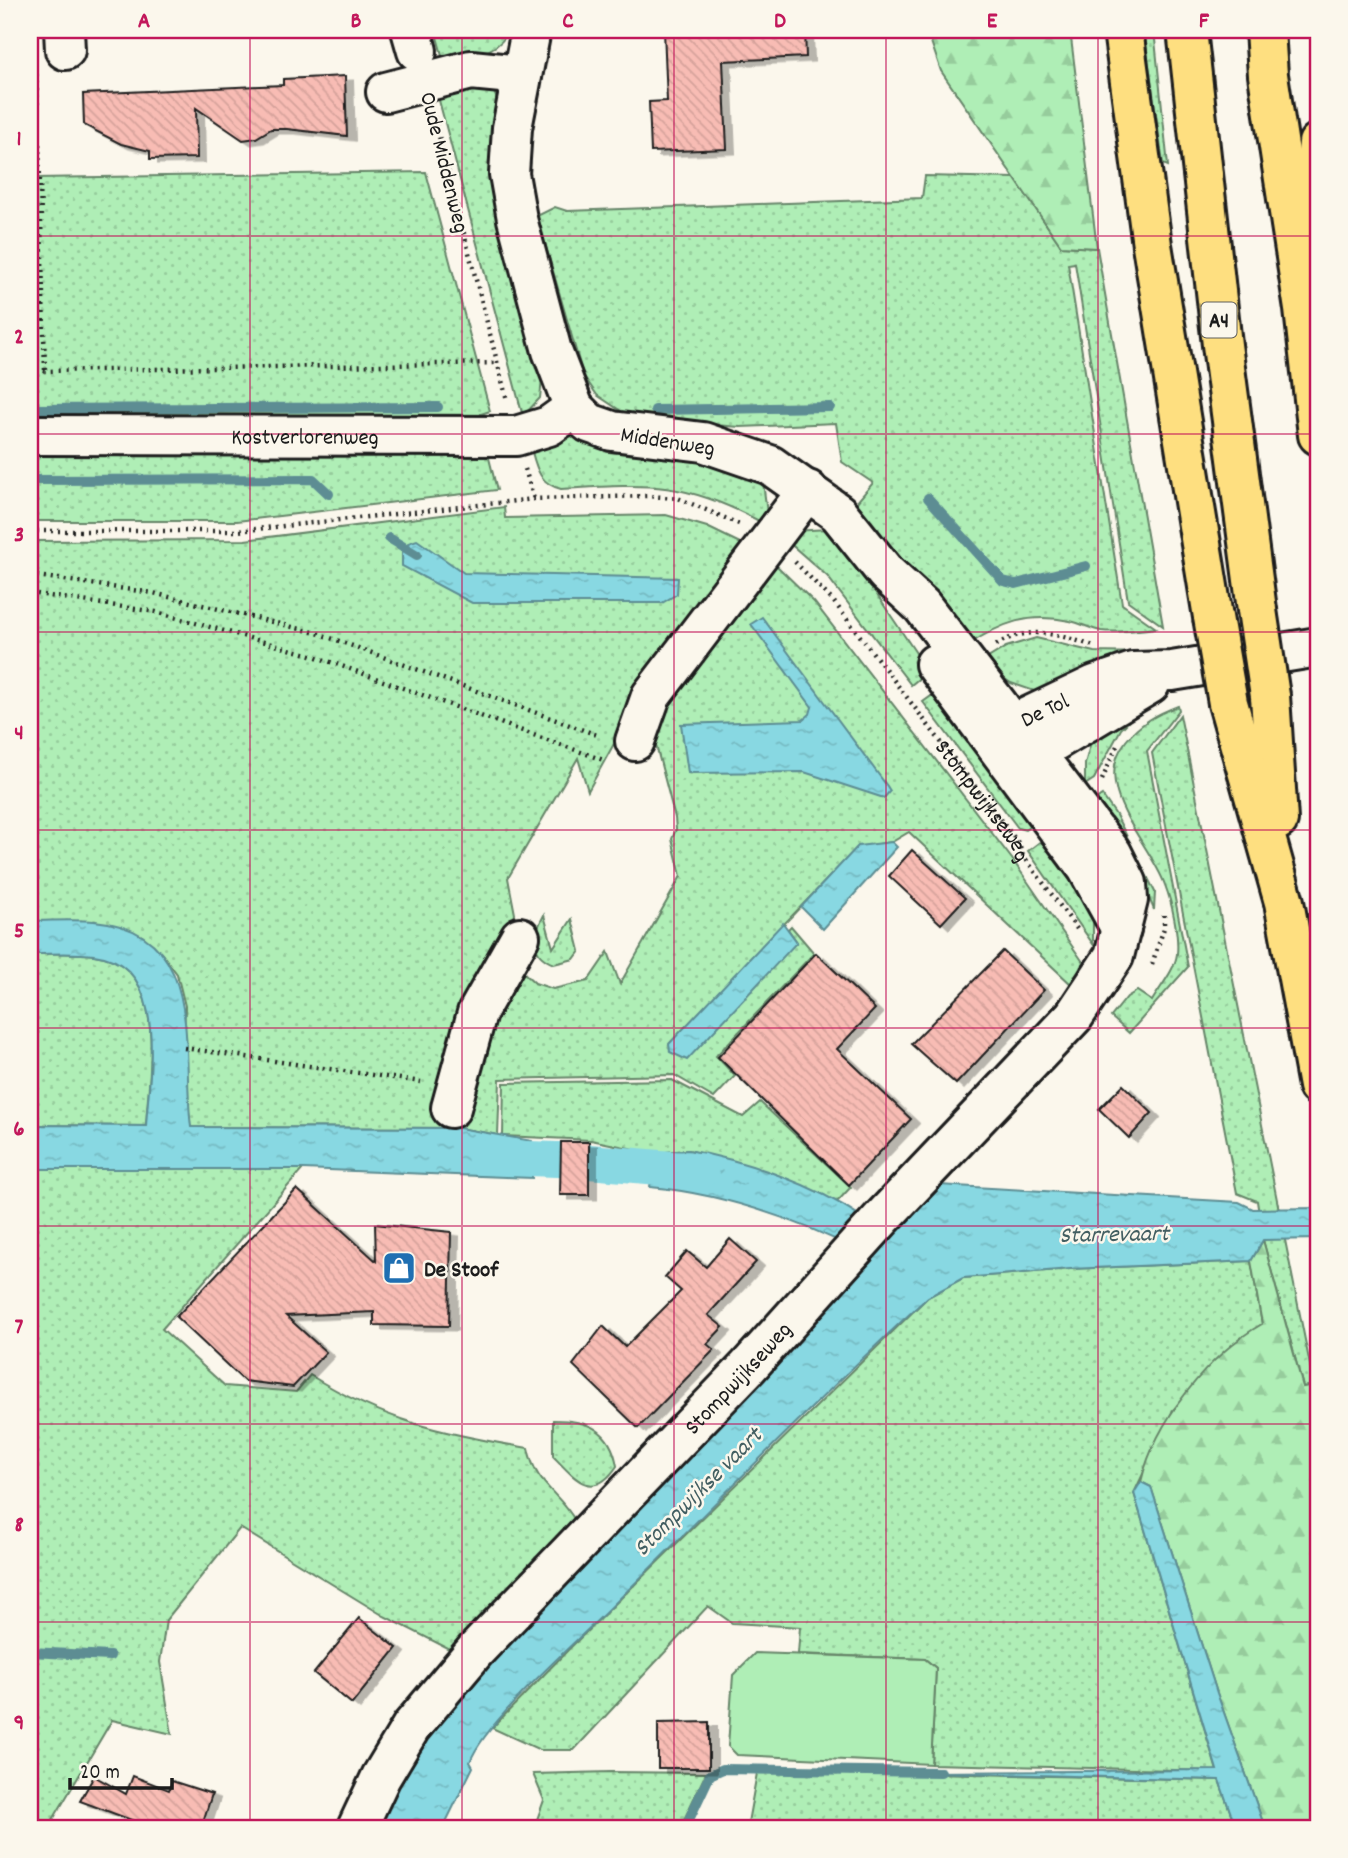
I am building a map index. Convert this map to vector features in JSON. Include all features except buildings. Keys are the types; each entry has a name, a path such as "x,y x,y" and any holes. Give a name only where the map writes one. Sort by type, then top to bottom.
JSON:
{"highway":[{"name":"A4","path":"1123,30 1152,245 1228,703 1284,902 1318,1086"},
{"name":"A4","path":"1187,30 1222,345 1269,696 1284,902"},
{"path":"1265,30 1268,75 1304,309 1318,435"},
{"path":"1304,309 1318,143"}],"street":[{"path":"531,30 522,75 509,174 517,219 552,351 573,408"},
{"path":"386,92 418,54 471,70 522,75"},
{"name":"Kostverlorenweg","path":"30,435 516,436 549,426 573,408"},
{"name":"Middenweg","path":"573,408 589,423 612,431 703,442 734,452 771,465 808,490 838,513 886,573 922,606 1016,743"},
{"path":"618,747 651,696 808,490"},
{"name":"De Tol","path":"1016,743 1172,671 1318,647"},
{"name":"Stompwijkseweg","path":"356,1828 381,1777 411,1727 475,1651 748,1367 882,1218 1074,1016 1115,956 1121,929 1016,743"},
{"path":"453,1098 477,1013 520,937"}],"path":[{"path":"30,368 45,371 39,144 55,49"},
{"name":"Oude Middenweg","path":"45,371 498,363 418,54"},
{"path":"30,144 39,144"},
{"path":"30,531 237,531 534,499 677,498 710,509 768,541"},
{"name":"Stompwijkseweg","path":"768,541 811,574 1019,844 1022,854 1054,897"},
{"path":"30,575 153,593 317,633 618,747"},
{"path":"30,593 156,612 311,655 618,747"},
{"path":"184,1048 453,1098"}],"green space":[{"path":"435,30 509,30 498,45 490,50 444,62"},
{"path":"927,30 1070,30 1097,248 1061,246 941,71"},
{"path":"1144,30 1154,30 1168,166 1163,164"},
{"path":"492,88 497,99 494,127 500,222 542,379 540,398 525,414 522,413 436,89"},
{"path":"33,151 35,178 426,172 490,411 481,414 482,422 30,423 30,152"},
{"path":"925,176 1015,178 1061,246 1097,248 1163,626 1128,601 1075,263 1068,264 1122,604 1156,628 1108,632 1074,622 1028,619 1004,625 968,645 856,503 873,483 842,462 836,423 740,427 650,420 624,413 597,395 583,375 537,216 555,207 567,211 922,198"},
{"path":"574,436 608,452 715,462 763,482 767,513 761,522 709,498 664,488 554,487 541,476 532,452 564,437"},
{"path":"30,449 487,450 497,490 237,521 30,521"},
{"path":"504,507 505,518 666,515 707,527 744,545 621,731 588,791 578,758 508,878 515,914 509,936 517,962 535,983 553,989 588,981 608,952 620,984 681,876 672,839 676,829 675,818 653,734 682,680 775,564 814,602 1012,859 1083,962 1072,985 909,832 892,842 858,847 669,1044 797,942 788,929 791,926 814,953 716,1056 735,1076 714,1098 674,1075 500,1079 498,1135 459,1128 190,1127 184,1048 185,1006 177,974 162,954 142,936 95,921 30,921 30,541 245,540"},
{"path":"828,529 847,550 928,671 911,685 827,576 786,540 793,531"},
{"path":"1036,638 1094,652 1147,653 1037,692 1011,683 980,663 1006,647"},
{"path":"941,689 1040,819 1025,830 1018,828 923,702"},
{"path":"1178,706 1179,710 1147,751 1188,967 1129,1033 1111,1017 1127,997 1137,991 1152,1001 1173,966 1177,954 1177,938 1165,885 1118,796 1114,777 1116,759 1126,741 1137,729"},
{"path":"1137,713 1121,729 1094,779 1085,785 1085,764 1093,734"},
{"path":"1180,715 1314,1385 1303,1387 1263,1240 1257,1201 1237,1193 1152,753"},
{"path":"1102,795 1116,815 1155,892 1154,910 1144,885 1089,804"},
{"path":"1050,834 1093,912 1093,944 1028,851"},
{"path":"544,915 553,948 572,919 580,951 574,959 554,964 540,955 535,937"},
{"path":"30,954 94,955 118,963 135,978 145,999 150,1024 150,1079 146,1126 30,1125"},
{"path":"672,1080 743,1117 760,1102 851,1187 837,1202 771,1174 689,1150 654,1153 591,1140 503,1136 504,1083"},
{"path":"30,1169 303,1169 162,1329 225,1386 296,1392 310,1375 363,1404 415,1424 528,1448 536,1472 576,1522 453,1651 384,1616 240,1528 166,1620 160,1662 172,1734 112,1720 48,1828 30,1828"},
{"path":"1263,1240 1303,1387 1314,1385 1318,1406 1318,1828 1265,1828 1217,1693 1151,1487 1141,1482 1158,1436 1187,1392 1223,1353 1262,1324 1251,1261"},
{"path":"1251,1261 1262,1324 1224,1352 1173,1410 1134,1493 1217,1771 931,1764 936,1668 925,1659 798,1654 800,1627 732,1623 708,1606 574,1750 540,1750 492,1728 928,1297 963,1278 1070,1269"},
{"path":"553,1420 587,1425 603,1435 614,1453 617,1466 608,1477 592,1485 584,1483 561,1465 553,1456"},
{"path":"755,1653 925,1659 936,1668 931,1764 737,1755 728,1746 733,1675"},
{"path":"706,1773 680,1828 534,1828 544,1800 533,1774"},
{"path":"757,1773 930,1773 1219,1780 1236,1828 747,1828"}],"water":[{"path":"417,540 464,573 678,578 677,594 662,603 472,603 402,566 402,552 408,543"},
{"path":"762,617 887,786 890,791 884,798 804,772 688,773 681,724 803,720 810,714 812,707 751,624"},
{"path":"892,842 897,847 823,929 801,907 858,846"},
{"path":"30,921 94,921 130,929 155,946 172,970 181,998 186,1030 191,1127 459,1128 532,1141 532,1178 303,1169 30,1169 30,1125 146,1126 151,1051 150,1024 145,999 135,978 118,963 94,955 30,954"},
{"path":"783,923 797,942 687,1060 670,1052 669,1044"},
{"path":"688,1150 733,1160 779,1175 822,1194 862,1217 939,1185 1239,1202 1253,1209 1318,1208 1318,1239 1263,1240 1251,1261 1070,1269 963,1278 928,1297 804,1415 509,1708 478,1746 470,1762 473,1767 443,1828 375,1828 420,1745 478,1669 872,1261 870,1256 818,1232 763,1211 707,1196 650,1187 654,1153"},
{"path":"1141,1482 1151,1487 1217,1693 1265,1828 1236,1828 1219,1780 930,1772 1217,1770 1134,1493"}],"waterway":[{"path":"30,409 438,407"},
{"path":"655,410 830,407"},
{"path":"30,480 313,479 329,494"},
{"path":"928,498 1003,581 1016,584 1086,566"},
{"path":"389,538 417,555"},
{"path":"485,1157 571,1160 701,1171"},
{"path":"30,1652 110,1656"},
{"path":"685,1828 710,1775 723,1769 941,1772"}],"place":[{"name":"De Stoof","path":"399,1268"}],"water label":[{"name":"Starrevaart","path":"1114,1233"},
{"name":"Stompwijkse vaart","path":"697,1491"}]}
